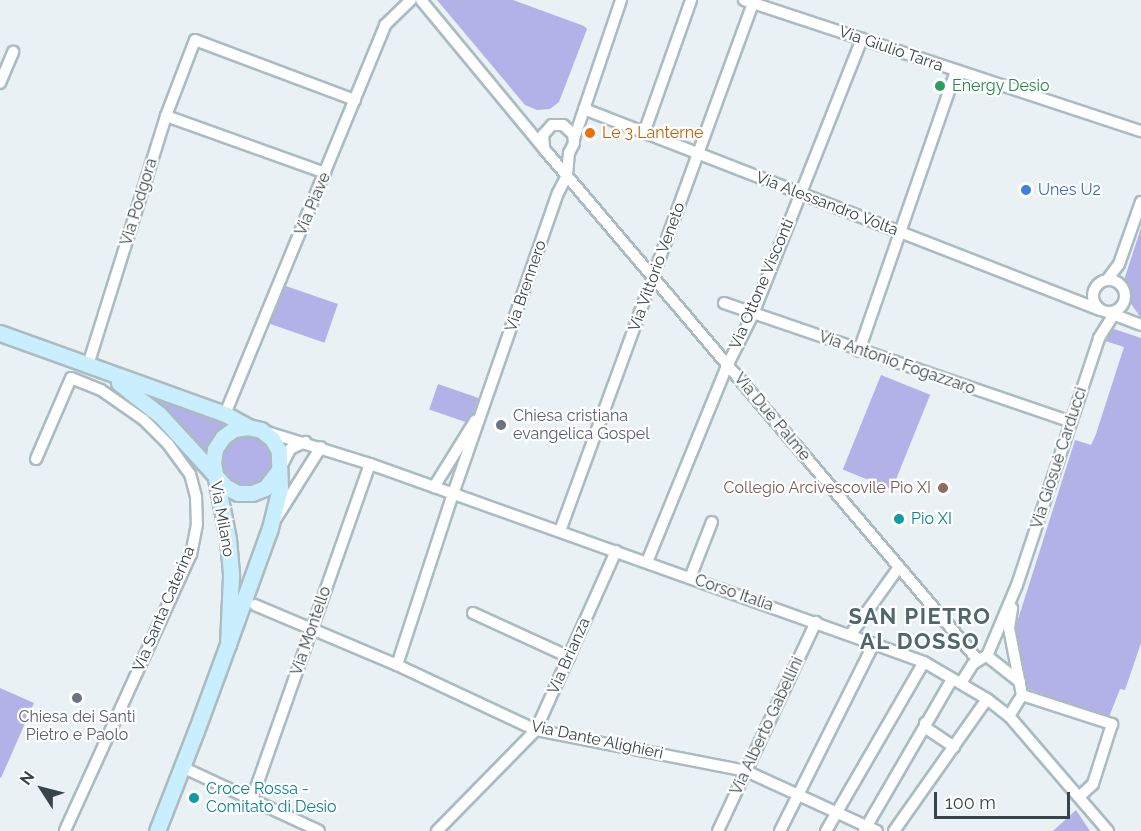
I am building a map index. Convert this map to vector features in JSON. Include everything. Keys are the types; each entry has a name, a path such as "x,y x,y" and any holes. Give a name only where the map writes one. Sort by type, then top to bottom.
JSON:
{"main road":[{"name":"Via Milano","path":"0,333 225,414 255,429"},
{"name":"Via Milano","path":"95,368 160,415 216,475 231,576 228,644"},
{"path":"234,429 255,429 272,439 279,452 279,470 265,488 252,494 238,493 226,487 216,475 213,463 215,449 223,437 234,429"},
{"name":"Via Milano","path":"158,831 270,528 280,488 279,470"}],"street":[{"name":"Via Piave","path":"225,414 385,25 411,0"},
{"name":"Via Due Palme","path":"421,0 899,567 983,658"},
{"path":"567,175 569,153 621,0"},
{"path":"644,133 691,0"},
{"name":"Via Giulio Tarra","path":"749,1 1141,131"},
{"name":"Via Vittorio Veneto","path":"560,531 654,276 749,1"},
{"name":"Via Ottone Visconti","path":"647,562 728,364 753,314 862,39"},
{"name":"Via Podgora","path":"95,368 166,116 195,40 355,100"},
{"path":"0,83 13,52"},
{"path":"860,351 956,71"},
{"path":"563,125 583,114"},
{"name":"Via Alessandro Volta","path":"583,114 644,133 1139,324"},
{"path":"166,116 325,173"},
{"path":"524,124 536,130 545,130 554,124 563,125 572,131 574,139"},
{"path":"545,130 542,139 546,150 560,156 569,153"},
{"name":"Via Brennero","path":"397,665 453,494 489,398 558,193 567,175"},
{"path":"1112,281 1141,202"},
{"path":"1112,281 1125,290 1125,303 1108,312 1093,301 1093,293 1098,284 1112,281"},
{"path":"1070,299 1093,293"},
{"name":"Via Antonio Fogazzaro","path":"724,303 1071,422"},
{"name":"Via Alessandro Volta","path":"1125,303 1139,324"},
{"name":"Via Giosuè Carducci","path":"865,829 925,723 957,681 983,658 1017,585 1108,312"},
{"name":"Via Santa Caterina","path":"36,459 71,378 101,390 144,420 168,444 190,474 196,497 197,524 191,554 64,831"},
{"name":"Via Brennero","path":"434,487 489,398"},
{"name":"Corso Italia","path":"255,429 305,442 370,464 924,662 987,699 1008,716 1108,831"},
{"path":"279,470 290,449 305,442"},
{"path":"270,528 321,447"},
{"name":"Via Montello","path":"252,799 370,464"},
{"path":"690,578 712,522"},
{"name":"Via Brianza","path":"437,831 536,730 616,551"},
{"path":"850,634 899,567"},
{"name":"Via Giosuè Carducci","path":"1017,585 1009,628 1022,695"},
{"name":"Via Dante Alighieri","path":"255,605 397,665 536,730 746,771 837,813 865,829 877,831"},
{"path":"473,613 569,657"},
{"name":"Via Alberto Gabellini","path":"718,831 816,622"},
{"path":"780,831 874,643"},
{"path":"983,658 1020,682"},
{"path":"826,831 924,662"},
{"path":"1008,716 1022,695 1112,724 1092,784 1079,798"},
{"path":"894,831 987,699"},
{"path":"925,723 926,728 954,747"},
{"path":"182,767 252,799 297,827 319,831"}],"shaded area":[{"path":"437,0 513,0 584,26 587,29 559,102 550,109 537,110 525,105"},
{"path":"1141,228 1141,318 1129,301 1129,290 1124,280"},
{"path":"283,285 338,304 324,343 270,324"},
{"path":"1114,329 1141,338 1141,643 1125,690 1120,689 1109,717 1028,689 1015,629 1075,440 1091,445 1096,434 1124,347 1102,340"},
{"path":"881,375 930,395 892,489 843,470"},
{"path":"438,384 479,398 470,424 429,410"},
{"path":"148,391 235,424 209,460 185,429 147,397"},
{"path":"247,435 257,437 265,443 271,451 273,461 271,471 265,479 257,485 247,487 237,485 229,479 223,471 221,461 223,451 229,443 237,437"},
{"path":"0,688 34,703 1,778 0,777"},
{"path":"1076,810 1090,831 1053,831"}],"place":[{"name":"Energy Desio","path":"940,86"},
{"name":"Le 3 Lanterne","path":"590,133"},
{"name":"Unes U2","path":"1026,190"},
{"name":"Chiesa cristiana evangelica Gospel","path":"501,425"},
{"name":"Collegio Arcivescovile Pio XI","path":"943,488"},
{"name":"Pio XI","path":"899,519"},
{"name":"Chiesa dei Santi Pietro e Paolo","path":"77,698"},
{"name":"Croce Rossa - Comitato di Desio","path":"194,798"}],"district":[{"name":"SAN PIETRO AL DOSSO","path":"920,628"}]}
